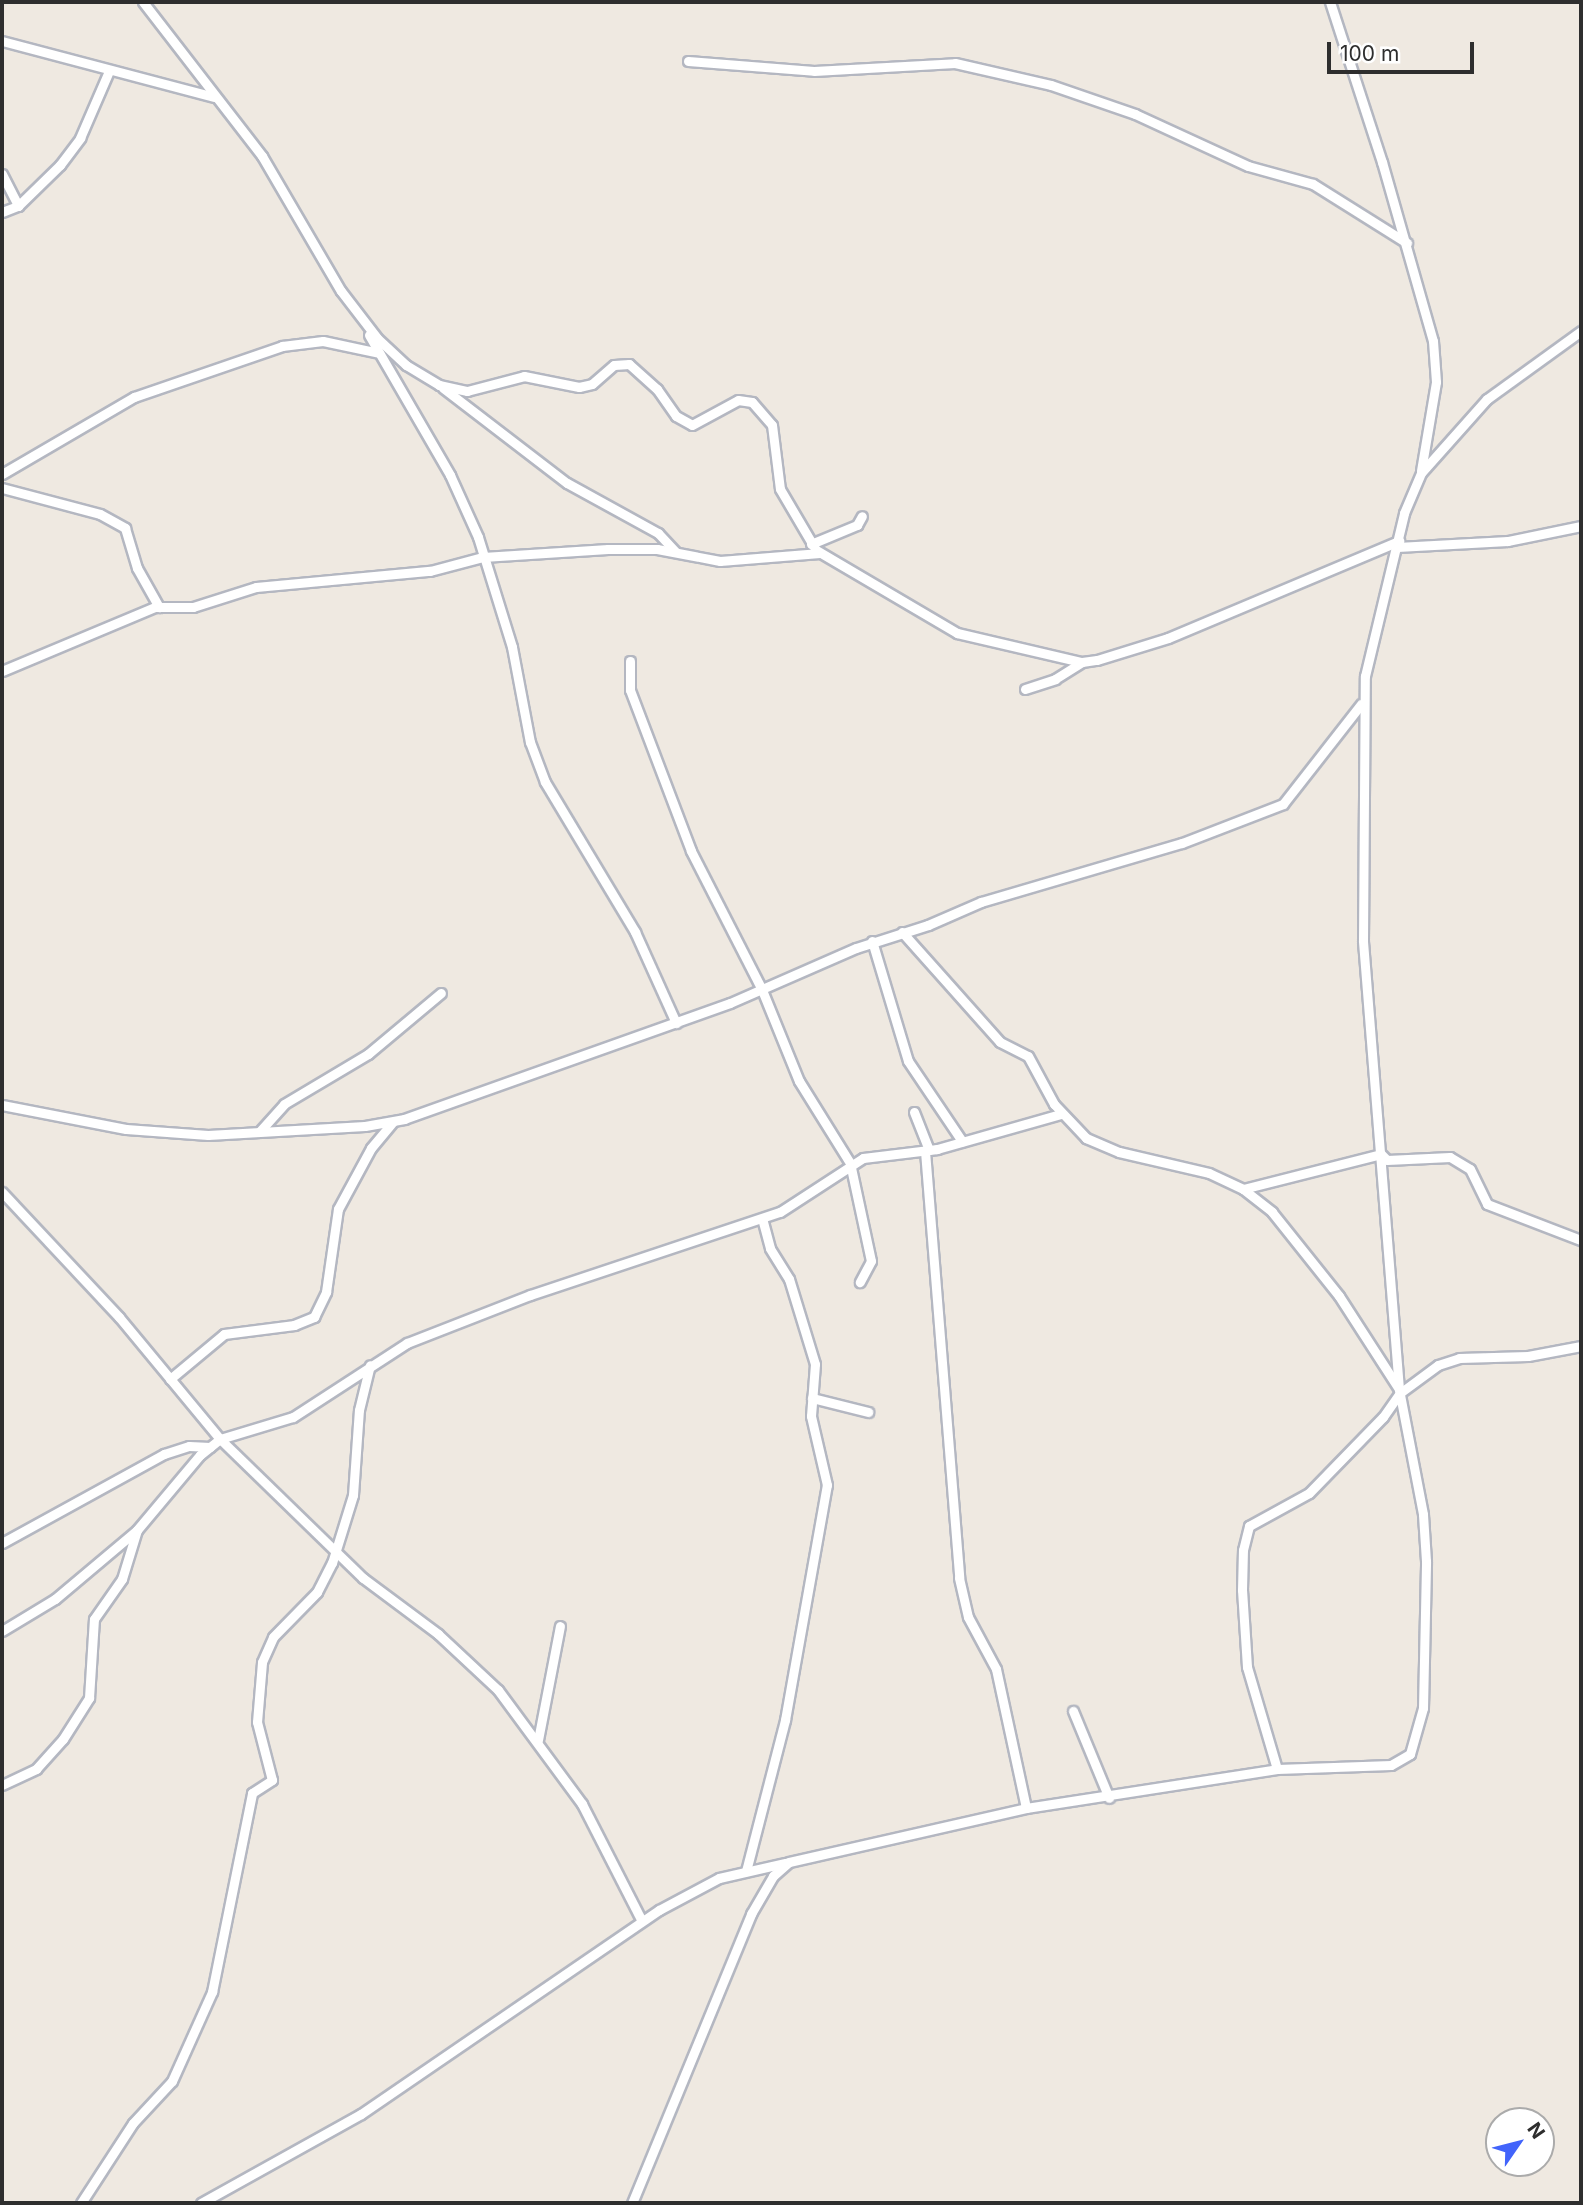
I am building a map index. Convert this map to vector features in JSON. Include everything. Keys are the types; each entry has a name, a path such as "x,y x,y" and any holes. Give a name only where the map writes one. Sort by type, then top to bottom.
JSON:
{"street":[{"path":"143,2 262,156 314,251 377,338 567,483 658,533 675,551"},
{"path":"1330,2 1407,243 1436,357 1432,415 1421,473"},
{"path":"2,41 216,97"},
{"path":"688,61 814,71 955,63 1051,85 1135,114 1248,166 1313,184 1407,243"},
{"path":"2,212 18,206 80,138 109,71"},
{"path":"2,174 18,206"},
{"path":"356,312 450,475 483,557 512,647 536,761 579,844 635,932 676,1023"},
{"path":"201,2203 361,2114 642,1921 704,1885 747,1871 1026,1808 1109,1798 1180,1782 1277,1769 1391,1765 1403,1761 1413,1748 1423,1708 1426,1561 1423,1514 1399,1391 1363,940 1363,703 1369,656 1410,491 1421,473 1487,399 1581,331"},
{"path":"2,474 134,397 261,353 316,341 379,353"},
{"path":"439,385 467,391 533,376 579,387 592,384 621,362 646,377 685,424 700,424 738,400 752,402 772,425 777,482 811,544 820,553 957,633 1082,662"},
{"path":"2,488 100,514 125,528 137,568 159,607"},
{"path":"811,544 857,525 862,516"},
{"path":"1025,689 1055,679 1082,662 1168,638 1398,544 1508,541 1581,526"},
{"path":"2,671 159,607 193,607 239,590 277,584 430,571 483,557 608,549 675,551 720,561 820,553"},
{"path":"630,661 631,693 691,852 762,989 799,1081 850,1163 871,1261 860,1282"},
{"path":"2,1105 126,1129 208,1135 393,1121 676,1023 872,942 981,902 1182,843 1283,804 1363,703"},
{"path":"902,932 1000,1042 1029,1058 1061,1114 1086,1138 1106,1148 1209,1174 1243,1189 1272,1212 1331,1285 1399,1391"},
{"path":"872,942 908,1062 962,1141"},
{"path":"260,1131 284,1104 368,1054 441,993"},
{"path":"914,1112 927,1151 926,1200 938,1281 955,1553 963,1602 996,1669 1026,1808"},
{"path":"2,1631 55,1599 137,1530 220,1439 293,1417 370,1365 446,1326 703,1235 762,1219 794,1205 850,1163 873,1155 927,1151 1061,1114"},
{"path":"170,1379 224,1334 294,1325 314,1317 326,1292 338,1209 371,1148 393,1121"},
{"path":"1243,1189 1381,1154"},
{"path":"1381,1154 1387,1160 1459,1160 1470,1169 1488,1204 1581,1240"},
{"path":"2,1192 119,1317 220,1439 335,1552 475,1666 538,1741 598,1832 642,1921"},
{"path":"747,1871 785,1720 807,1577 827,1497 824,1463 811,1416 815,1364 789,1279 770,1248 762,1219"},
{"path":"1277,1769 1247,1667 1242,1590 1247,1530 1255,1520 1309,1493 1345,1452 1383,1418 1399,1391 1451,1360 1547,1354 1581,1346"},
{"path":"82,2203 133,2123 172,2081 212,1992 252,1793 272,1780 257,1722 262,1662 273,1637 317,1592 335,1552 353,1495 359,1410 370,1365"},
{"path":"812,1398 868,1412"},
{"path":"2,1543 164,1454 189,1446 210,1447"},
{"path":"2,1786 36,1769 85,1707 93,1681 94,1619 122,1579 137,1530"},
{"path":"538,1741 561,1626"},
{"path":"1073,1712 1109,1798"},
{"path":"632,2203 751,1914 773,1876 789,1862"}]}
